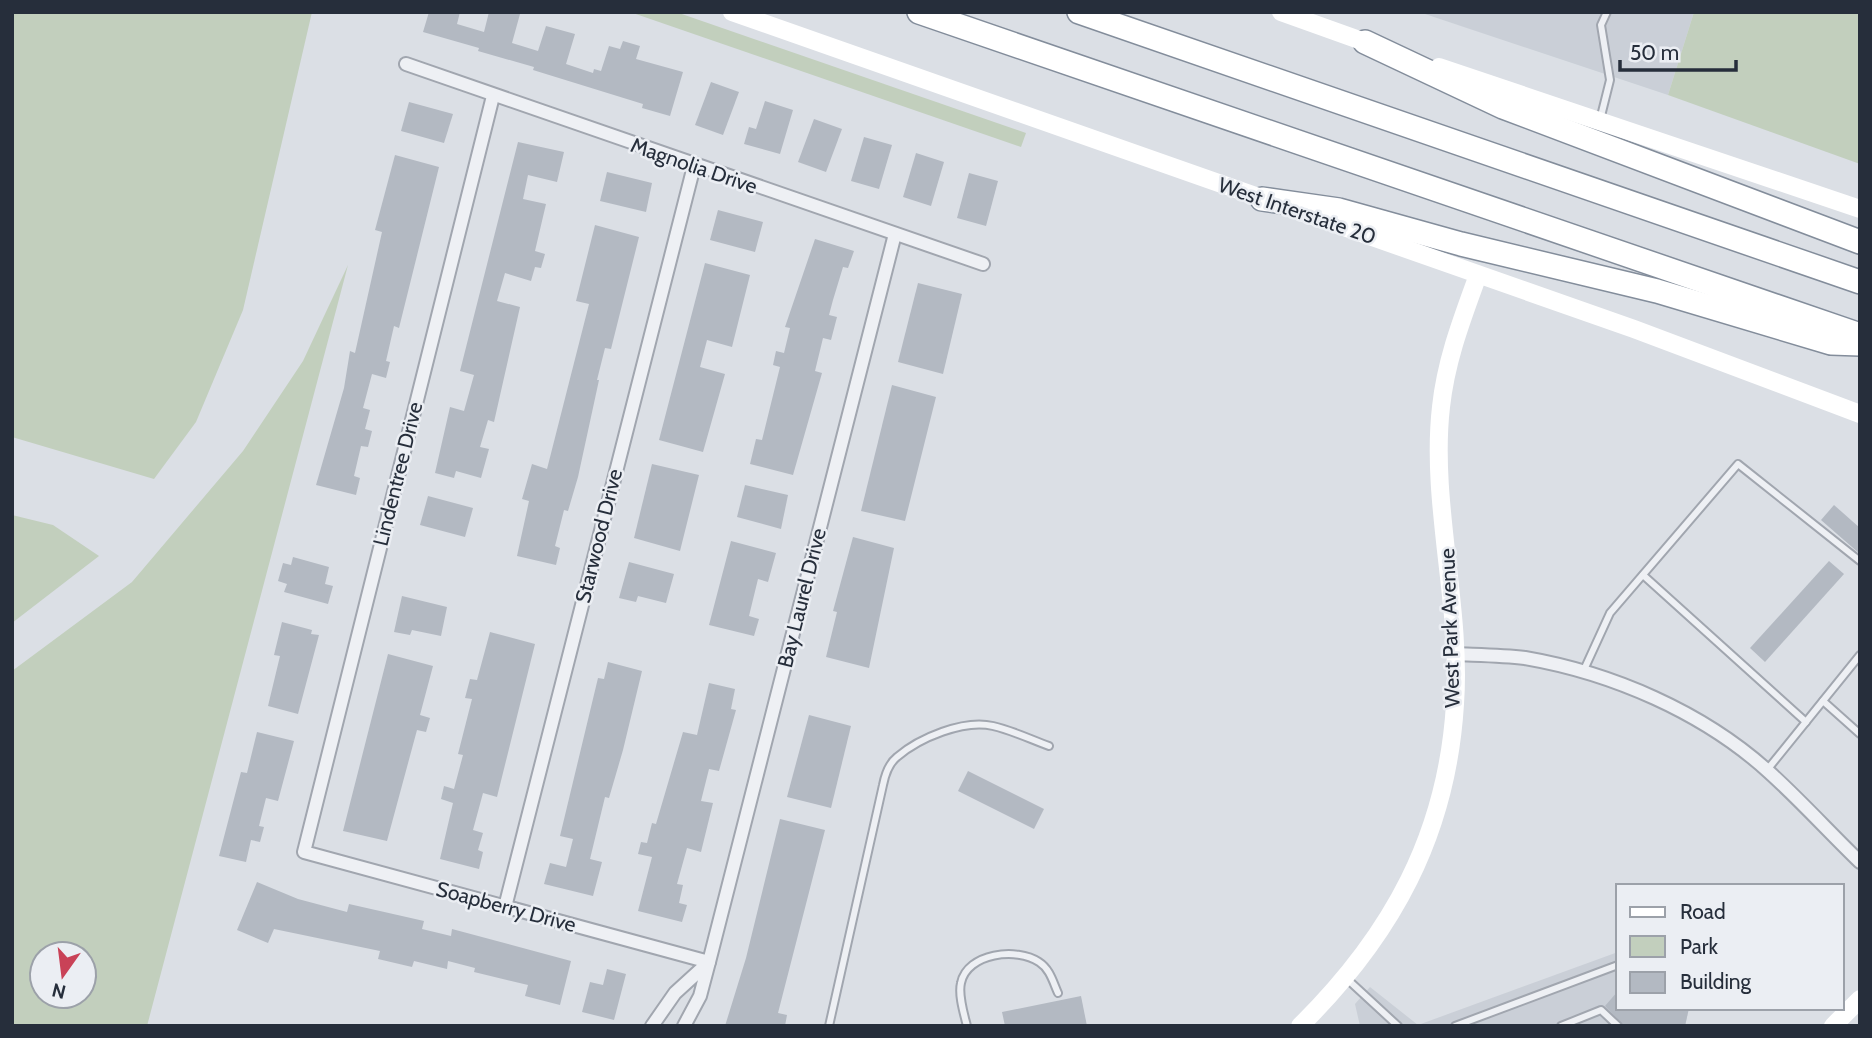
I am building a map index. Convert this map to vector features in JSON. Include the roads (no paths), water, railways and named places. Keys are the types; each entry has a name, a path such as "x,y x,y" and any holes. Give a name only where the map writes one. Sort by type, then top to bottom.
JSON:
{"highway":[{"path":"919,12 1860,335"},
{"path":"1079,12 1860,282"},
{"path":"1365,42 1503,107 1860,242"},
{"path":"1262,199 1339,211 1461,244 1657,291 1831,343 1860,344"}],"main road":[{"name":"West Interstate 20","path":"732,12 1478,275 1860,414"},
{"path":"1281,12 1860,209"},
{"name":"West Park Avenue","path":"1300,1026 1345,977 1405,892 1427,839 1451,753 1456,703 1455,654 1440,461 1440,408 1452,343 1478,275"},
{"path":"1833,1026 1860,999"}],"street":[{"name":"Magnolia Drive","path":"406,64 983,264"},
{"name":"Lindentree Drive","path":"304,852 493,96"},
{"name":"Starwood Drive","path":"505,907 694,166"},
{"name":"Bay Laurel Drive","path":"684,1026 700,996 895,234"},
{"path":"1455,654 1523,658 1583,672 1657,699 1713,730 1767,770 1860,862"},
{"name":"Soapberry Drive","path":"304,852 709,962"},
{"path":"652,1026 675,993 709,962"}],"lane":[{"path":"1600,122 1610,80 1601,25 1607,12"},
{"path":"1583,672 1610,613 1738,464 1860,561"},
{"path":"1643,575 1806,722"},
{"path":"1767,770 1860,656"},
{"path":"1823,701 1860,734"},
{"path":"829,1026 883,785 887,771 896,758 939,735 960,727 976,725 991,725 1049,746"},
{"path":"967,1026 961,983 970,967 983,957 1005,954 1037,960 1048,970 1058,993"},
{"path":"1455,1026 1616,966"},
{"path":"1345,977 1398,1026"},
{"path":"1561,1026 1601,1010 1618,1026"}]}
